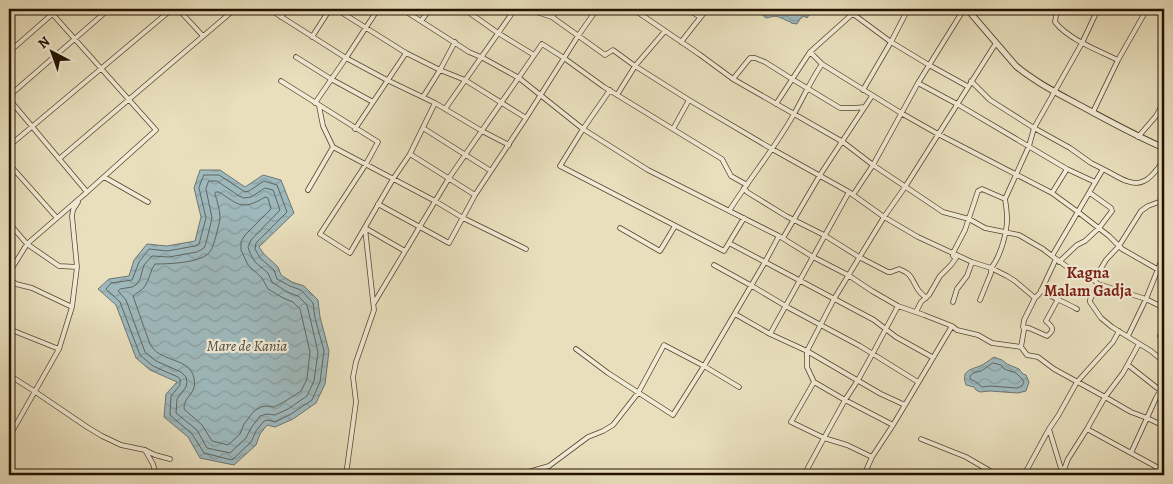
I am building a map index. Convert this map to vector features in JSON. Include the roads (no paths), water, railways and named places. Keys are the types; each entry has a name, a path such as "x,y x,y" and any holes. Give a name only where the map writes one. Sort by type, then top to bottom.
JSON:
{"street":[{"path":"9,274 27,244 156,130 48,9"},
{"path":"9,52 58,9"},
{"path":"87,192 9,98 109,9"},
{"path":"9,146 172,9"},
{"path":"178,9 203,36"},
{"path":"59,159 235,9"},
{"path":"269,9 346,58 435,103 509,145"},
{"path":"281,17 287,9"},
{"path":"312,37 330,9"},
{"path":"336,9 406,53 465,80 526,118"},
{"path":"314,103 378,9"},
{"path":"402,9 469,52 519,78 583,129 648,170 781,237 898,306 952,326 957,330 978,335 992,343 1021,347 1027,355 1038,357 1054,369 1131,412 1164,426"},
{"path":"421,21 430,9"},
{"path":"464,9 534,55"},
{"path":"445,109 515,9"},
{"path":"527,9 552,16 605,55 613,50 689,100 851,193 884,217 918,237 1007,276 1035,298"},
{"path":"552,16 558,9"},
{"path":"378,204 449,243 475,195 597,9"},
{"path":"633,9 733,79 843,142 872,165 943,212 969,219 985,228 1019,235 1073,270 1096,282 1164,308"},
{"path":"687,9 700,17"},
{"path":"681,42 707,9"},
{"path":"776,104 810,52 858,9"},
{"path":"863,90 908,9"},
{"path":"770,334 824,235 872,165 918,83 966,9 1025,74 1138,137 1164,148"},
{"path":"1057,9 1055,22 1060,28 1082,43 1118,60"},
{"path":"980,300 1006,232 1007,204 1005,199 1034,128 1056,92 1098,9"},
{"path":"1092,112 1118,60 1147,9"},
{"path":"853,14 891,42 968,86"},
{"path":"618,95 635,66 665,31"},
{"path":"423,97 455,42"},
{"path":"893,426 814,382 807,367 807,351 834,299 859,257 996,42"},
{"path":"374,303 449,178 542,44 610,90 722,159 731,176 745,186 747,192 859,257 891,272 899,269 908,274 912,277 918,290 926,298"},
{"path":"810,52 822,64 901,113 1052,193 1099,228 1118,246 1164,273"},
{"path":"355,129 406,53"},
{"path":"296,57 373,102"},
{"path":"733,79 750,58 765,62 840,108 864,107"},
{"path":"729,211 794,115 822,64"},
{"path":"281,81 378,142 366,164 320,234 350,253 393,179 410,154 435,103"},
{"path":"971,81 990,100 1034,128 1070,148 1091,163 1130,182 1145,181 1164,161"},
{"path":"918,83 1068,169 1095,182"},
{"path":"610,90 560,166 724,251 744,218"},
{"path":"576,349 608,373 673,414 704,366 765,262 794,220 872,96"},
{"path":"673,130 689,100"},
{"path":"1138,137 1163,105"},
{"path":"319,106 323,126 333,147 463,218 526,249"},
{"path":"423,128 492,171"},
{"path":"308,190 333,147"},
{"path":"410,154 475,195"},
{"path":"9,164 57,218"},
{"path":"1052,193 1068,169"},
{"path":"1021,347 1024,320 1035,298 1040,293 1078,212 1103,169"},
{"path":"104,177 148,202"},
{"path":"952,253 964,233 978,191 980,189 1005,199"},
{"path":"9,437 59,349 72,307 77,268 72,212 87,192"},
{"path":"1056,259 1085,241 1099,228 1112,209 1090,193"},
{"path":"1164,200 1141,211 1118,246 1106,260 1096,282 1090,302 1100,318 1164,362"},
{"path":"9,223 27,244 59,266 77,268"},
{"path":"620,228 660,251 675,226"},
{"path":"365,228 405,252"},
{"path":"346,475 356,402 353,377 356,362 374,310 365,228"},
{"path":"729,243 874,320 886,330 932,357"},
{"path":"916,312 921,302 934,288 940,276 956,258 952,253"},
{"path":"1128,336 1146,300 1164,254"},
{"path":"954,302 957,289 967,276 972,262"},
{"path":"714,265 820,326 873,353 918,382"},
{"path":"9,279 16,284 32,288 72,307"},
{"path":"1041,290 1050,297 1077,309"},
{"path":"1023,327 1047,336 1052,332 1051,325 1046,321 1058,299"},
{"path":"804,475 898,306"},
{"path":"735,314 770,334 807,351 881,394 905,405"},
{"path":"864,475 872,457 893,426 952,326"},
{"path":"1160,336 1164,328"},
{"path":"9,329 59,349"},
{"path":"1024,475 1077,382 1112,342 1119,331"},
{"path":"1063,474 1068,459 1105,397 1128,365 1139,344"},
{"path":"518,475 549,466 588,437 613,425 638,393 664,345 739,387"},
{"path":"1128,365 1161,391"},
{"path":"9,375 102,436 121,445 170,458"},
{"path":"814,382 791,422 824,438 847,445 872,457"},
{"path":"1131,453 1164,384"},
{"path":"9,419 15,425"},
{"path":"1049,429 1063,474"},
{"path":"1087,429 1164,471"},
{"path":"921,439 966,457 997,475"},
{"path":"145,450 153,464 156,475"},
{"path":"1155,475 1158,469"}],"water":[{"path":"758,9 815,9 808,11 809,15 807,18 804,16 797,24 774,16 766,18"},
{"name":"Mare de Kania","path":"200,170 220,170 245,187 263,175 281,180 294,213 259,247 278,267 281,275 292,282 304,286 318,300 320,317 329,351 325,384 316,403 293,419 275,427 267,425 260,434 256,445 234,465 200,458 188,437 164,417 166,394 177,382 150,370 136,358 116,305 98,289 109,279 129,276 134,260 147,244 167,246 195,241 201,217 194,188"},
{"path":"994,357 1019,369 1026,375 1029,382 1026,391 1018,393 980,392 974,387 966,385 965,374 967,372"}],"district":[{"name":"Kagna Malam Gadja","path":"1088,282"}]}
